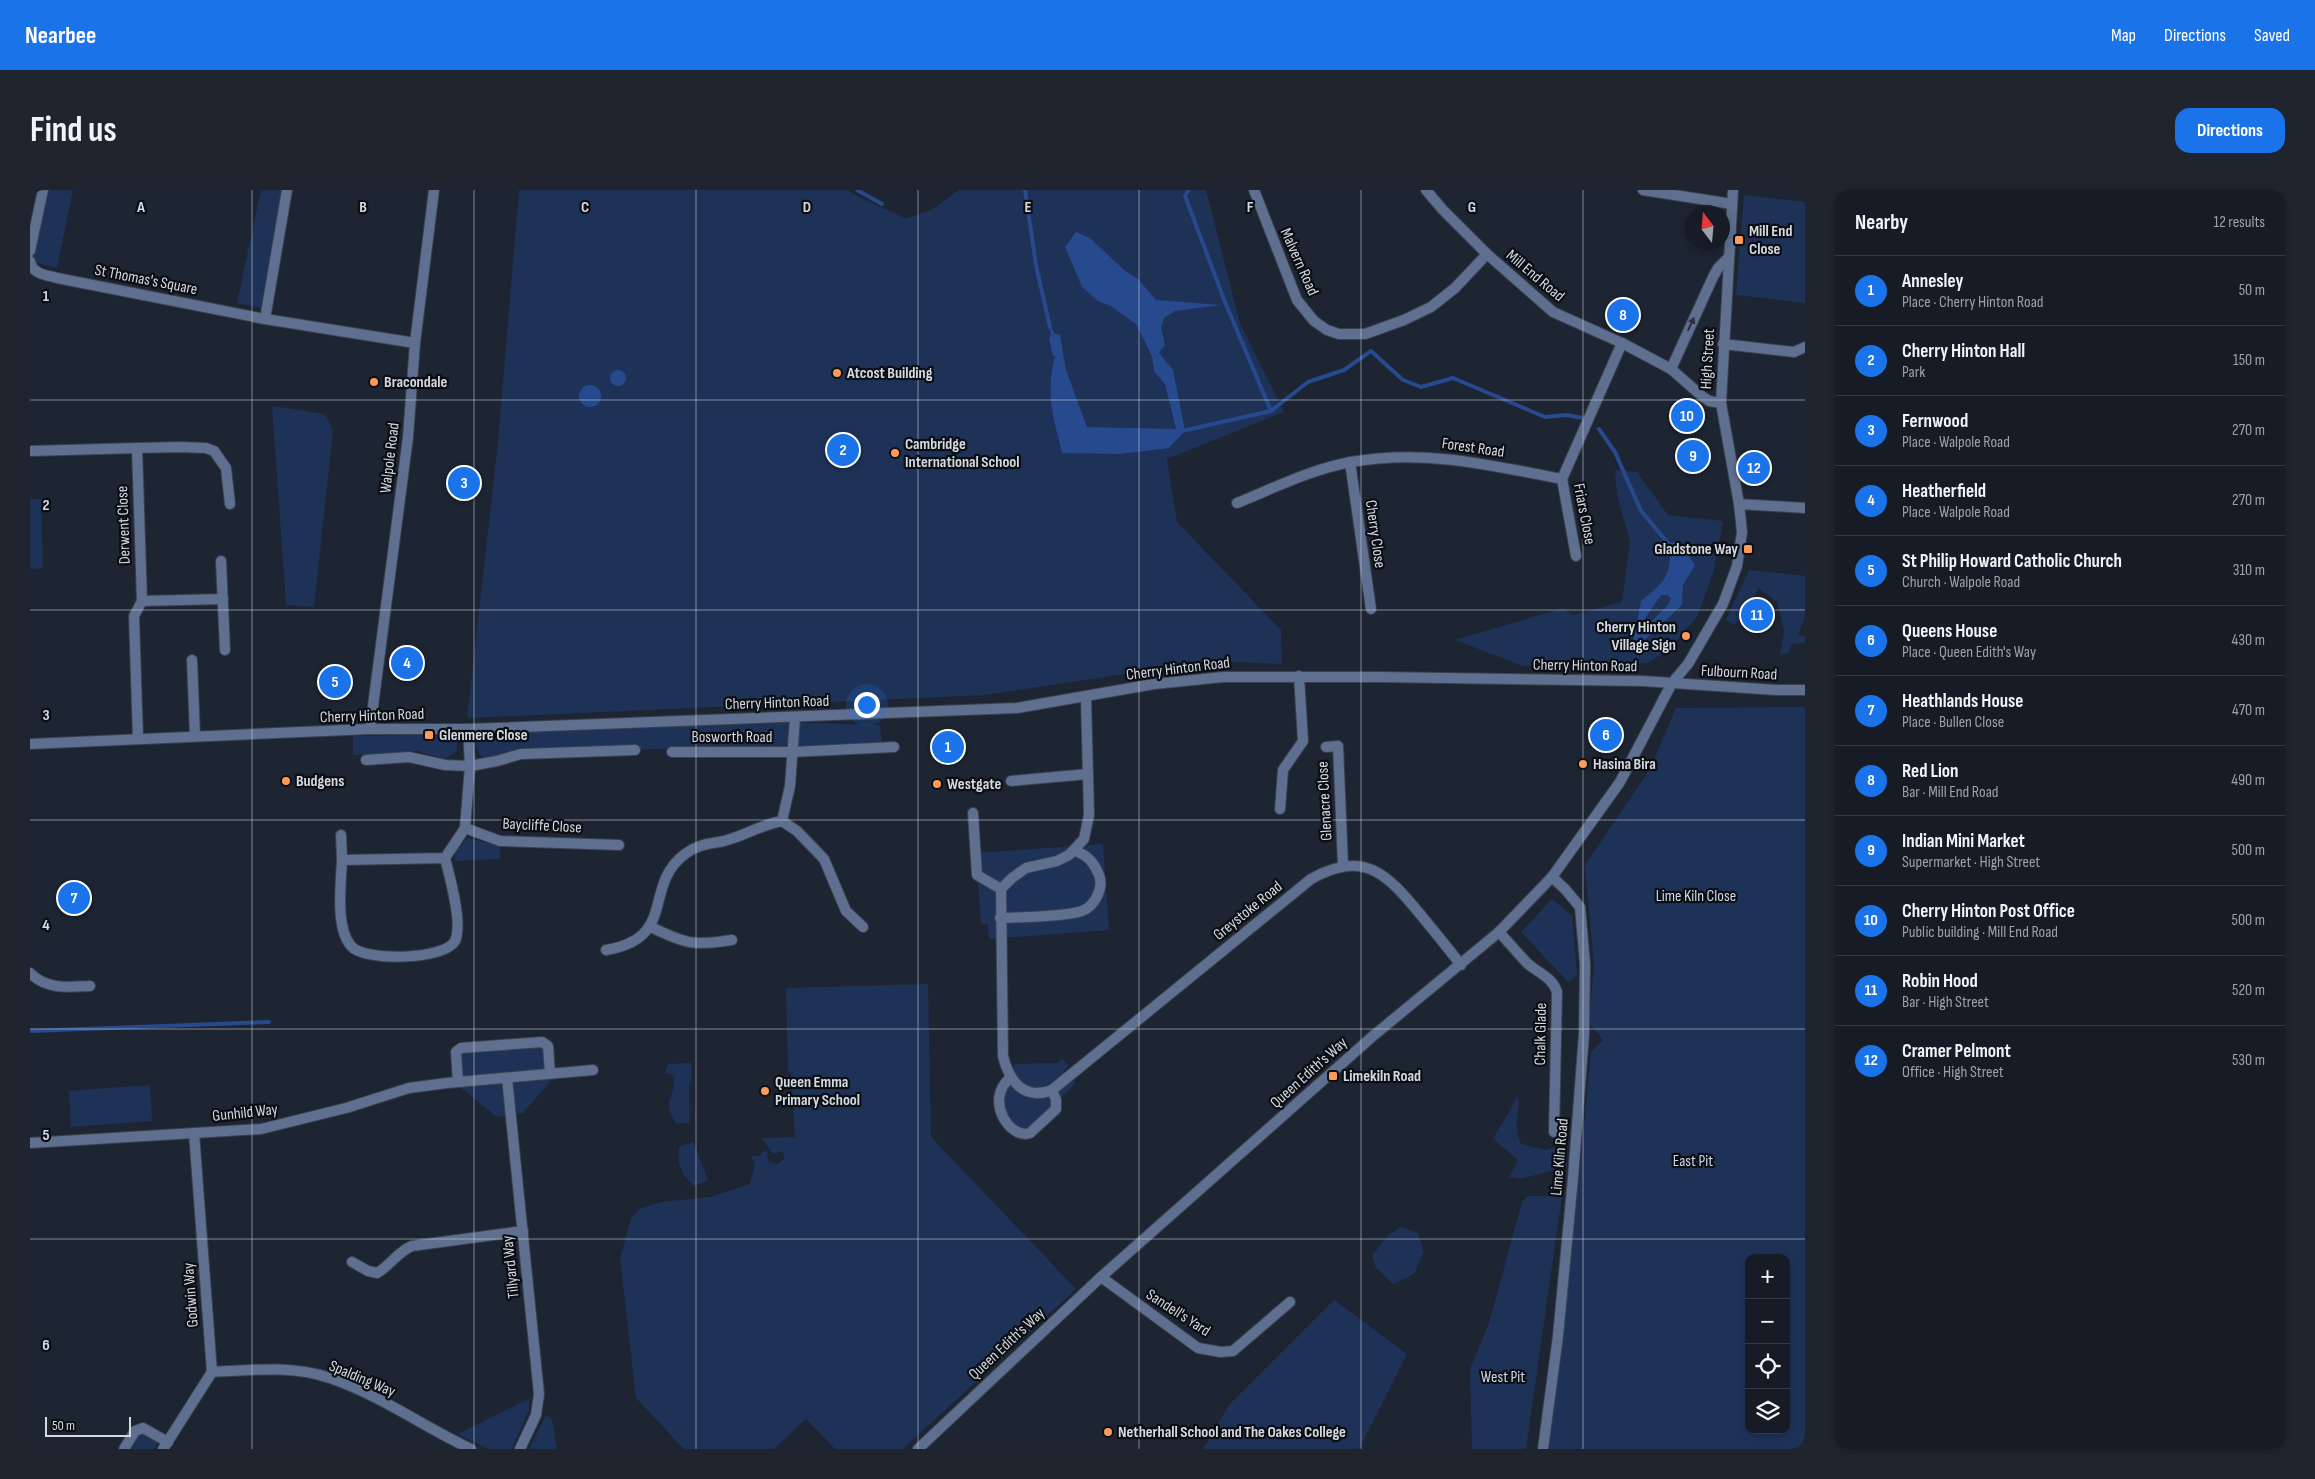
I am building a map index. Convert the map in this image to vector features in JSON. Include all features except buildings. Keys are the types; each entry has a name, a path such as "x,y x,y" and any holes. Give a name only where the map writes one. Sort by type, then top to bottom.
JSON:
{"street":[{"path":"30,251 43,190"},
{"path":"265,318 287,190"},
{"name":"Walpole Road","path":"370,729 409,432 415,343 434,190"},
{"name":"Malvern Road","path":"1254,190 1297,300 1314,321 1327,330 1339,334 1365,334 1404,320 1432,307 1455,288 1487,254"},
{"name":"Mill End Road","path":"1426,190 1487,254 1553,312 1622,343 1671,369 1709,401 1721,402"},
{"path":"1643,190 1732,204"},
{"name":"High Street","path":"1672,683 1688,664 1723,604 1737,566 1742,532 1739,504 1721,402 1733,190"},
{"name":"High Street","path":"1671,369 1713,277 1718,268 1729,258"},
{"name":"St Thomas's Square","path":"30,261 31,268 36,272 57,278 265,318 415,343"},
{"path":"1562,479 1622,343"},
{"path":"1723,344 1794,352 1805,347"},
{"name":"Derwent Close","path":"137,448 142,601 134,616 138,739"},
{"path":"30,451 206,448 220,458 226,468 230,504"},
{"name":"Forest Road","path":"1237,503 1298,477 1350,462 1402,456 1459,459 1562,479"},
{"name":"Cherry Close","path":"1350,462 1371,609"},
{"name":"Friars Close","path":"1562,479 1576,556"},
{"path":"1739,504 1805,508"},
{"path":"221,561 225,650"},
{"path":"142,601 180,602 223,599"},
{"path":"192,660 196,736"},
{"path":"1278,802 1285,764 1303,741 1299,676"},
{"name":"Cherry Hinton Road","path":"30,744 370,729 468,729 795,718 1017,708 1193,679 1299,676 1672,683"},
{"name":"Fulbourn Road","path":"1672,683 1776,690 1805,690"},
{"name":"Queen Edith's Way","path":"918,1449 1101,1277 1373,1036 1499,932 1552,877 1628,770 1672,683"},
{"path":"1010,1078 1003,1084 999,1092 998,1106 1006,1121 1019,1132 1030,1133 1056,1109 1056,1100 1052,1090 1037,1093 1025,1090 1015,1084 1010,1078 1003,1056 1001,889 1026,868 1057,861 1075,851 1084,840 1088,825 1086,698"},
{"name":"Bosworth Road","path":"782,820 790,786 795,718"},
{"path":"341,835 340,904 344,934 351,947 359,953 375,957 434,954 449,949 455,941 456,918 445,858 465,828 470,766 468,729"},
{"name":"Glenacre Close","path":"1326,747 1338,746 1343,865"},
{"name":"Bosworth Road","path":"672,752 792,752 894,747"},
{"path":"366,760 409,757 446,765 470,766 521,754 635,750"},
{"path":"1011,781 1088,774"},
{"path":"973,813 977,875 1001,889"},
{"path":"606,950 623,947 641,937 651,926 658,897 673,868 684,854 702,843 725,841 764,824 782,820 797,831 824,859 843,906 863,927"},
{"name":"Baycliffe Close","path":"465,828 500,841 619,845"},
{"path":"1000,918 1083,910 1095,901 1099,892 1100,879 1094,864 1083,853 1075,851"},
{"path":"342,860 445,858"},
{"name":"Greystoke Road","path":"1052,1090 1311,879 1330,868 1343,865 1363,867 1380,873 1396,884 1462,964"},
{"name":"Lime Kiln Road","path":"1543,1449 1558,1336 1572,1188 1584,1008 1585,964 1580,907 1565,888 1552,877"},
{"path":"651,926 683,942 706,944 732,940"},
{"name":"Chalk Glade","path":"1499,932 1528,964 1550,978 1555,984 1557,992 1554,1132"},
{"path":"30,973 38,981 58,987 90,986"},
{"path":"458,1082 456,1052 461,1048 542,1042 548,1046 550,1073"},
{"name":"Gunhild Way","path":"30,1143 261,1129 346,1108 409,1088 593,1070"},
{"name":"Tillyard Way","path":"508,1078 539,1394 536,1415 520,1449"},
{"name":"Godwin Way","path":"194,1133 212,1372"},
{"path":"352,1262 368,1271 377,1273 384,1270 405,1249 412,1246 523,1231"},
{"name":"Sandell's Yard","path":"1101,1277 1198,1348 1221,1352 1233,1351 1290,1302"},
{"name":"Spalding Way","path":"212,1372 275,1368 330,1378 380,1400 465,1448"},
{"path":"124,1449 135,1431 143,1428 165,1446 212,1372"}],"green space":[{"path":"47,190 73,190 57,268 33,262"},
{"path":"261,190 284,190 261,308 237,303"},
{"path":"519,190 847,190 906,219 931,210 959,190 1206,190 1240,323 1284,412 1167,459 1177,522 1281,630 1282,664 1212,661 985,695 467,718 498,442"},
{"path":"1744,195 1805,202 1805,303 1736,295"},
{"path":"272,406 325,414 333,431 314,607 286,605"},
{"path":"1615,470 1637,472 1668,515 1723,521 1714,570 1698,615 1669,650 1647,663 1606,666 1523,666 1455,640 1563,608 1573,615 1622,602 1630,542 1617,494"},
{"path":"30,499 41,499 43,568 30,569"},
{"path":"1749,570 1805,576 1805,616 1798,636 1805,636 1805,643 1791,644 1789,653 1780,654 1784,631 1777,602 1759,588 1735,625 1726,620"},
{"path":"1805,707 1805,1449 1547,1449 1572,1247 1591,1052 1603,1040 1589,1023 1594,965 1585,865 1650,769 1676,708"},
{"path":"784,722 880,725 882,743 506,753 491,760 480,755 475,745 480,734"},
{"path":"457,734 457,751 445,759 417,751 353,755 353,736"},
{"path":"468,838 500,846 500,859 454,861 456,849"},
{"path":"1103,844 1109,930 989,939 988,924 981,924 976,853"},
{"path":"1552,899 1572,916 1577,976 1568,982 1521,932"},
{"path":"928,984 931,1137 1076,1289 903,1449 835,1449 806,1419 774,1449 684,1449 636,1398 620,1258 631,1219 639,1209 661,1202 710,1197 750,1184 755,1163 751,1156 760,1156 764,1150 769,1154 767,1156 769,1162 778,1164 784,1159 783,1151 773,1154 762,1138 795,1137 791,1073 788,1072 786,988"},
{"path":"548,1046 550,1082 523,1113 497,1117 460,1087 456,1075 463,1048"},
{"path":"1062,1059 1069,1066 1063,1071 1076,1083 1029,1130 1020,1129 1006,1112 1002,1098 1006,1083 1015,1064 1057,1063"},
{"path":"691,1063 691,1082 689,1083 690,1123 676,1123 669,1109 674,1078 672,1075 665,1073 668,1064"},
{"path":"150,1085 152,1121 71,1127 69,1091"},
{"path":"1518,1096 1517,1131 1521,1144 1546,1150 1568,1144 1567,1166 1521,1179 1509,1177 1518,1160 1493,1139"},
{"path":"693,1142 708,1180 695,1186 683,1174 679,1164 679,1147"},
{"name":"West Pit","path":"1528,1196 1562,1196 1526,1449 1472,1449 1470,1369 1489,1323 1522,1202"},
{"path":"1401,1227 1418,1233 1424,1252 1414,1274 1393,1284 1376,1268 1372,1256 1387,1236"},
{"path":"1334,1300 1407,1354 1359,1449 1203,1449 1229,1405"},
{"path":"529,1399 529,1410 512,1449 488,1449 458,1434"},
{"path":"546,1415 552,1419 557,1449 529,1449"},
{"path":"144,1429 161,1438 154,1449 124,1449"}],"shaded area":[{"path":"1076,232 1090,238 1124,270 1138,279 1156,300 1221,305 1175,311 1164,318 1161,328 1165,345 1159,353 1173,370 1185,431 1169,448 1119,454 1062,453 1052,406 1051,385 1054,359 1056,357 1053,356 1049,338 1051,335 1049,324 1055,334 1060,335 1066,370 1087,427 1176,429 1165,384 1154,371 1152,356 1136,324 1111,306 1098,301 1082,287 1065,247"},
{"path":"618,370 624,372 626,378 624,384 618,386 612,384 610,378 612,372"},
{"path":"590,385 598,388 601,396 598,404 590,407 582,404 579,396 582,388"},
{"path":"1674,542 1682,548 1692,549 1690,558 1695,565 1683,585 1682,605 1640,644 1632,648 1641,601 1656,589 1668,570 1670,554 1668,543","holes":["1661,595 1667,595 1671,598 1668,605 1649,624 1645,625 1644,620"]}],"waterway":[{"path":"857,190 882,204"},
{"path":"1025,190 1036,265 1050,327"},
{"path":"1189,190 1185,196 1225,302 1271,411"},
{"path":"1182,431 1271,411 1308,382 1344,370 1371,351 1403,380 1421,387 1453,378 1545,417 1566,415 1583,418"},
{"path":"1599,429 1615,452 1641,511 1668,543"},
{"path":"30,1031 269,1022"}],"place":[{"name":"Mill End Close","path":"1739,240"},
{"name":"Red Lion","path":"1623,315"},
{"name":"Atcost Building","path":"837,373"},
{"name":"Bracondale","path":"374,382"},
{"name":"Cherry Hinton Post Office","path":"1687,416"},
{"name":"Cherry Hinton Hall","path":"843,450"},
{"name":"Cambridge International School","path":"895,453"},
{"name":"Indian Mini Market","path":"1693,456"},
{"name":"Cramer Pelmont","path":"1754,468"},
{"name":"Fernwood","path":"464,483"},
{"name":"Gladstone Way","path":"1748,549"},
{"name":"Robin Hood","path":"1757,615"},
{"name":"Cherry Hinton Village Sign","path":"1686,636"},
{"name":"Heatherfield","path":"407,663"},
{"name":"St Philip Howard Catholic Church","path":"335,682"},
{"name":"Glenmere Close","path":"429,735"},
{"name":"Queens House","path":"1606,735"},
{"name":"Annesley","path":"948,747"},
{"name":"Hasina Bira","path":"1583,764"},
{"name":"Budgens","path":"286,781"},
{"name":"Westgate","path":"937,784"},
{"name":"Heathlands House","path":"74,898"},
{"name":"Limekiln Road","path":"1333,1076"},
{"name":"Queen Emma Primary School","path":"765,1091"},
{"name":"Netherhall School and The Oakes College","path":"1108,1432"}],"park label":[{"name":"Lime Kiln Close","path":"1696,896"},
{"name":"East Pit","path":"1693,1161"}]}
